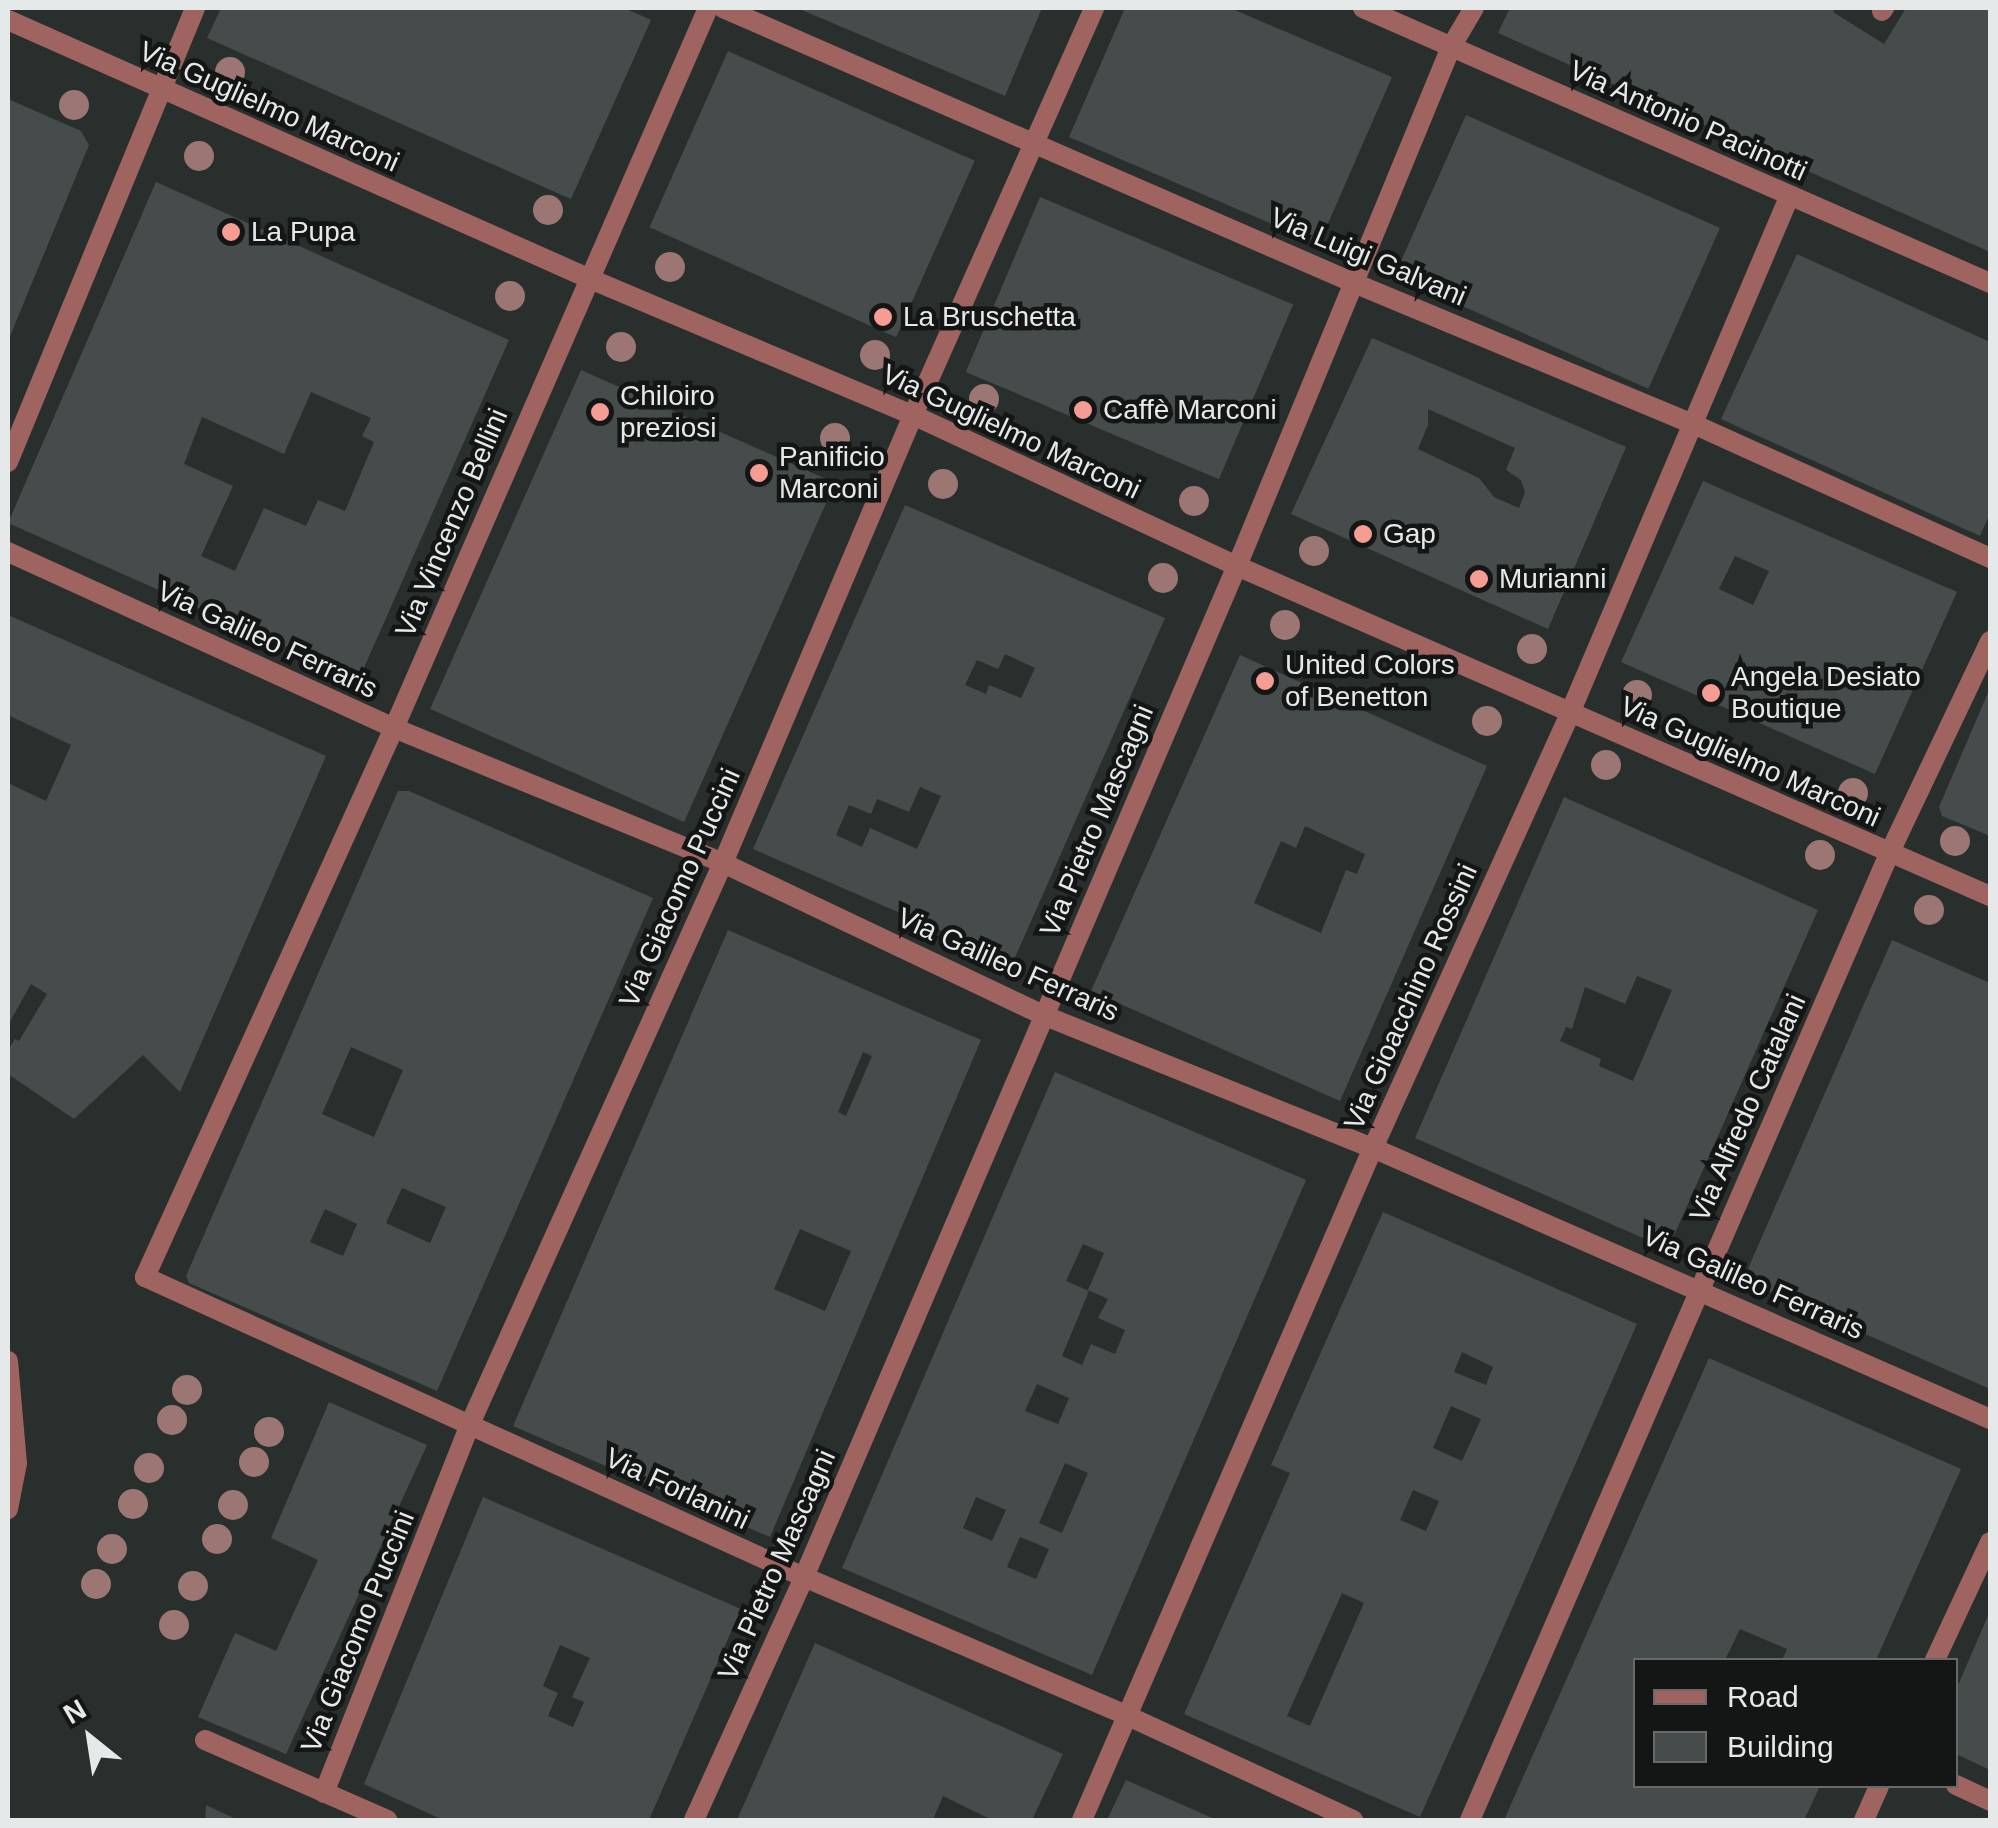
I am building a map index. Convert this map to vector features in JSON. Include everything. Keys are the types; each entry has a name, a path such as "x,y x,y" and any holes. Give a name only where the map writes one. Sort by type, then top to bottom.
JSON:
{"street":[{"path":"8,462 195,8"},
{"name":"Via Vincenzo Bellini","path":"144,1277 394,728 708,8"},
{"name":"Via Luigi Galvani","path":"723,8 1038,141 1354,283 1691,424 1990,558"},
{"name":"Via Giacomo Puccini","path":"324,1793 470,1424 723,863 913,414 1038,141 1094,8"},
{"name":"Via Antonio Pacinotti","path":"1364,8 1990,283"},
{"name":"Via Pietro Mascagni","path":"694,1820 804,1578 1237,566 1452,47 1474,8"},
{"name":"Via Guglielmo Marconi","path":"8,20 588,278 913,414 1237,566 1990,896"},
{"name":"Via Gioacchino Rossini","path":"1082,1820 1373,1148 1570,713 1790,197"},
{"name":"Via Galileo Ferraris","path":"8,552 394,728 723,863 1043,1016 1373,1148 1700,1288 1990,1419"},
{"name":"Via Alfredo Catalani","path":"1470,1820 1890,854 1990,641"},
{"name":"Via Forlanini","path":"144,1277 804,1578 1128,1716 1353,1820"},
{"path":"8,1361 16,1463 8,1510"},
{"path":"1937,1658 1990,1542"},
{"path":"206,1740 386,1820"},
{"path":"1958,1786 1990,1801"},
{"path":"1864,1820 1878,1788"}],"building":[{"path":"221,8 624,8 651,20 571,199 207,38"},
{"path":"797,8 1042,8 1005,96"},
{"path":"1125,8 1230,8 1392,77 1319,244 1069,137"},
{"path":"1510,8 1835,8 1833,12 1884,44 1906,8 1990,8 1990,252 1498,33"},
{"path":"728,51 975,161 896,337 649,227"},
{"path":"8,99 81,131 89,145 8,341"},
{"path":"1466,115 1720,228 1648,389 1394,276"},
{"path":"156,182 509,340 359,679 8,523","holes":["311,392 371,418 362,436 374,442 345,511 318,500 306,526 264,508 235,571 201,556 233,486 184,464 202,417 284,454"]},
{"path":"1040,197 1293,304 1219,479 966,372"},
{"path":"1797,254 1990,342 1990,513 1980,536 1721,419"},
{"path":"1372,338 1626,447 1548,629 1291,514","holes":["1428,409 1515,448 1506,470 1521,480 1525,492 1519,508 1494,497 1479,478 1418,449 1428,425"]},
{"path":"581,370 835,483 684,822 430,709"},
{"path":"1703,481 1957,592 1875,774 1621,662","holes":["1735,556 1769,571 1753,605 1719,589"]},
{"path":"905,505 1165,618 1013,962 753,849","holes":["1005,654 1035,668 1021,698 989,685 986,694 965,685 977,660 998,669","920,787 941,796 917,849 870,828 862,847 836,835 849,805 871,814 877,799 909,812"]},
{"path":"8,615 326,756 180,1092 143,1055 74,1119 8,1074 8,1050 15,1039 19,1041 47,994 31,984 8,1025 8,783 46,801 71,745 8,715"},
{"path":"1240,655 1487,766 1340,1101 1091,991","holes":["1305,826 1365,854 1357,874 1346,870 1321,933 1254,903 1281,841 1296,848"]},
{"path":"1990,688 1990,836 1942,816 1939,807"},
{"path":"398,791 409,791 653,898 437,1391 189,1283 186,1276","holes":["351,1047 403,1070 374,1137 322,1114","402,1188 446,1207 430,1243 386,1223","325,1209 357,1224 343,1256 310,1242"]},
{"path":"1564,797 1818,910 1668,1249 1415,1138","holes":["1637,976 1672,990 1633,1081 1599,1066 1601,1059 1560,1041 1566,1027 1572,1029 1585,987 1625,1004"]},
{"path":"728,930 981,1040 770,1537 513,1426","holes":["863,1052 872,1056 846,1116 838,1112","800,1229 851,1251 825,1311 774,1289"]},
{"path":"1892,940 1990,983 1990,1389 1743,1280"},
{"path":"1055,1072 1306,1180 1092,1675 842,1568","holes":["1083,1244 1104,1253 1088,1290 1108,1299 1098,1318 1125,1330 1115,1354 1091,1344 1082,1365 1062,1356 1089,1291 1066,1281","1037,1384 1069,1398 1058,1424 1025,1411","1065,1463 1088,1473 1062,1533 1039,1523","976,1497 1006,1510 992,1541 963,1528","1020,1537 1049,1549 1036,1579 1007,1567"]},
{"path":"1383,1212 1637,1324 1420,1817 1184,1714 1290,1473 1271,1465","holes":["1462,1352 1493,1367 1486,1385 1454,1372","1451,1406 1481,1419 1462,1461 1433,1448","1413,1490 1439,1501 1426,1531 1400,1520","1342,1593 1364,1603 1310,1726 1287,1716"]},
{"path":"1709,1358 1961,1469 1877,1658 1783,1658 1787,1649 1740,1629 1726,1658 1633,1658 1633,1788 1819,1788 1804,1820 1504,1820"},
{"path":"329,1402 427,1445 286,1754 198,1717 235,1633 276,1651 318,1560 271,1538"},
{"path":"483,1497 741,1609 649,1820 443,1820 364,1784","holes":["560,1645 590,1658 572,1697 584,1702 573,1727 548,1716 558,1693 543,1686"]},
{"path":"1990,1611 1990,1770 1958,1755 1958,1685"},
{"path":"815,1643 1063,1754 1032,1820 992,1820 943,1796 933,1820 737,1820"},
{"path":"1126,1780 1217,1820 1107,1820"},
{"path":"206,1805 238,1820 205,1820"}],"place":[{"name":"La Pupa","path":"231,232"},
{"name":"La Bruschetta","path":"883,317"},
{"name":"Caffè Marconi","path":"1083,410"},
{"name":"Chiloiro preziosi","path":"600,412"},
{"name":"Panificio Marconi","path":"759,473"},
{"name":"Gap","path":"1363,534"},
{"name":"Murianni","path":"1479,579"},
{"name":"United Colors of Benetton","path":"1265,681"},
{"name":"Angela Desiato Boutique","path":"1711,693"}]}
